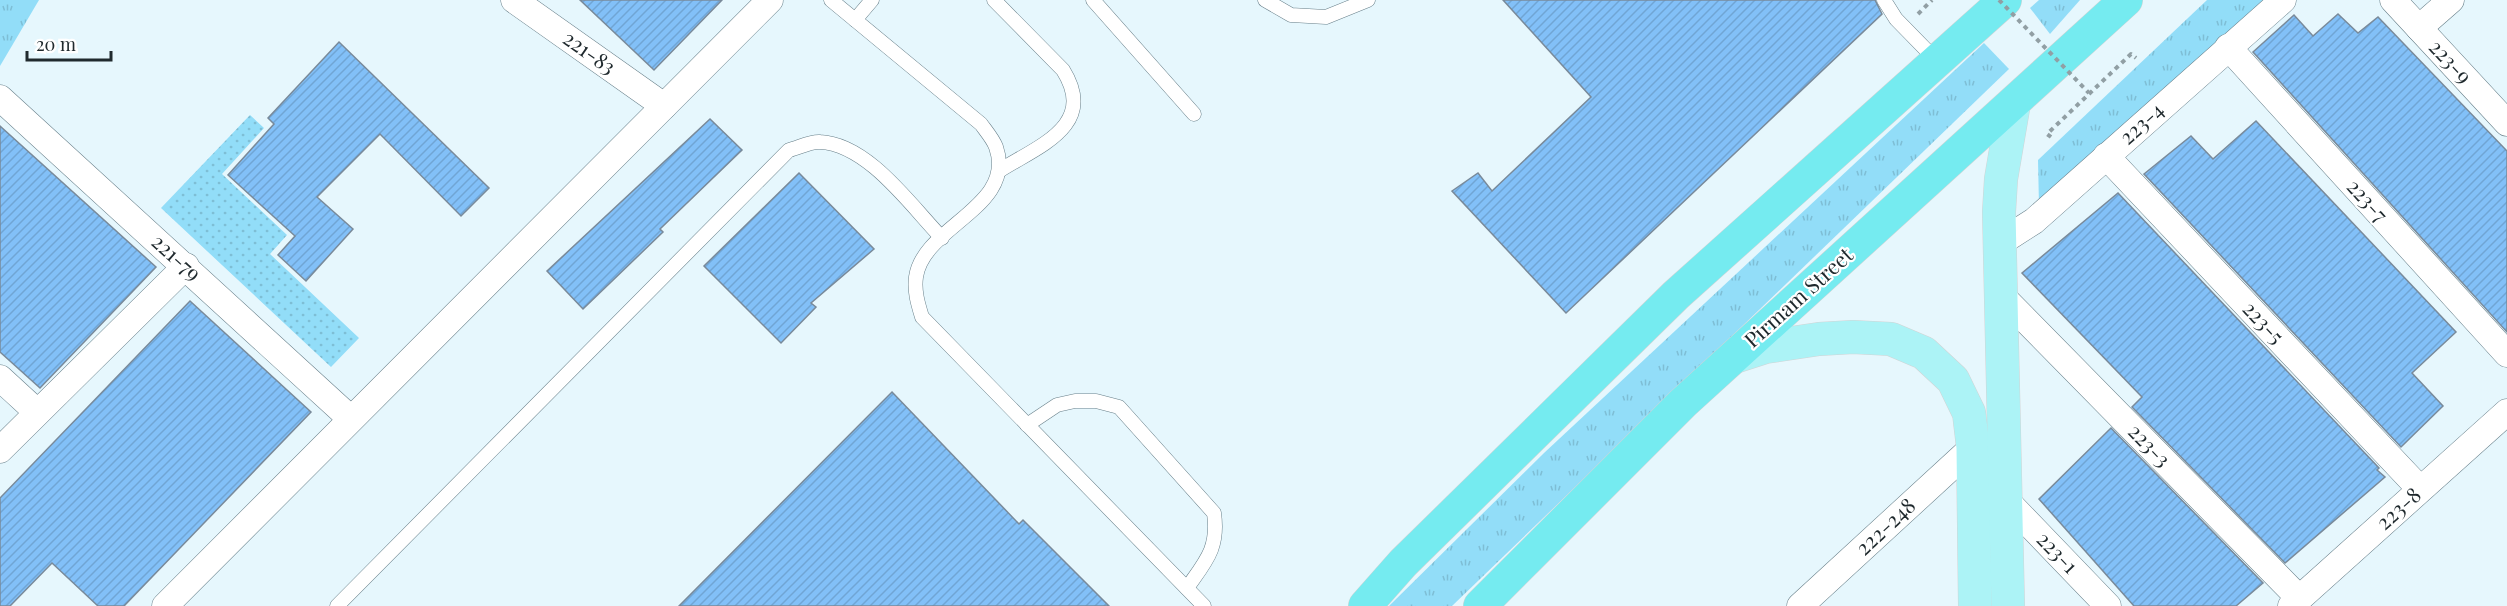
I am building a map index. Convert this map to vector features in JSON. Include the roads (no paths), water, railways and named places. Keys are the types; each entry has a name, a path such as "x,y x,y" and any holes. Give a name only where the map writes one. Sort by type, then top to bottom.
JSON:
{"highway":[{"path":"1365,606 1403,563 1676,295 2005,0"},
{"name":"Pirmam Street","path":"1480,606 1683,403 2126,0"}],"main road":[{"path":"2008,606 1998,244 2001,180 2014,103"},
{"path":"1734,357 1765,347 1819,339 1853,337 1891,339 1924,353 1953,380 1969,413 1973,447 1975,606"}],"street":[{"name":"221-83","path":"514,0 664,106"},
{"path":"165,606 770,0"},
{"name":"223-4","path":"1998,244 2034,221 2283,0"},
{"name":"223-9","path":"2393,0 2507,123"},
{"path":"2419,28 2451,0"},
{"name":"223-7","path":"2228,47 2507,354"},
{"name":"221-79","path":"0,98 186,266 351,420"},
{"name":"223-5","path":"2106,156 2421,489"},
{"path":"0,450 186,266"},
{"name":"223-3","path":"2000,294 2295,602"},
{"path":"0,378 38,412"},
{"name":"223-8","path":"2295,602 2507,412"},
{"name":"222-248","path":"1800,606 1973,447"},
{"name":"223-1","path":"2006,500 2108,606"}],"lane":[{"path":"831,0 981,124 996,147 999,171 990,193 942,238 925,258 916,275 916,299 922,317 1204,606"},
{"path":"855,20 872,0"},
{"path":"994,0 1063,70 1071,83 1075,99 1073,115 1063,130 999,171"},
{"path":"1093,0 1194,114"},
{"path":"1265,0 1291,15 1326,17 1368,0"},
{"path":"1884,0 1896,19 1938,62"},
{"path":"336,606 789,150 819,142 842,147 865,157 942,238"},
{"path":"1027,425 1057,405 1075,400 1096,400 1119,407 1214,513 1217,530 1214,549 1187,588"}]}
